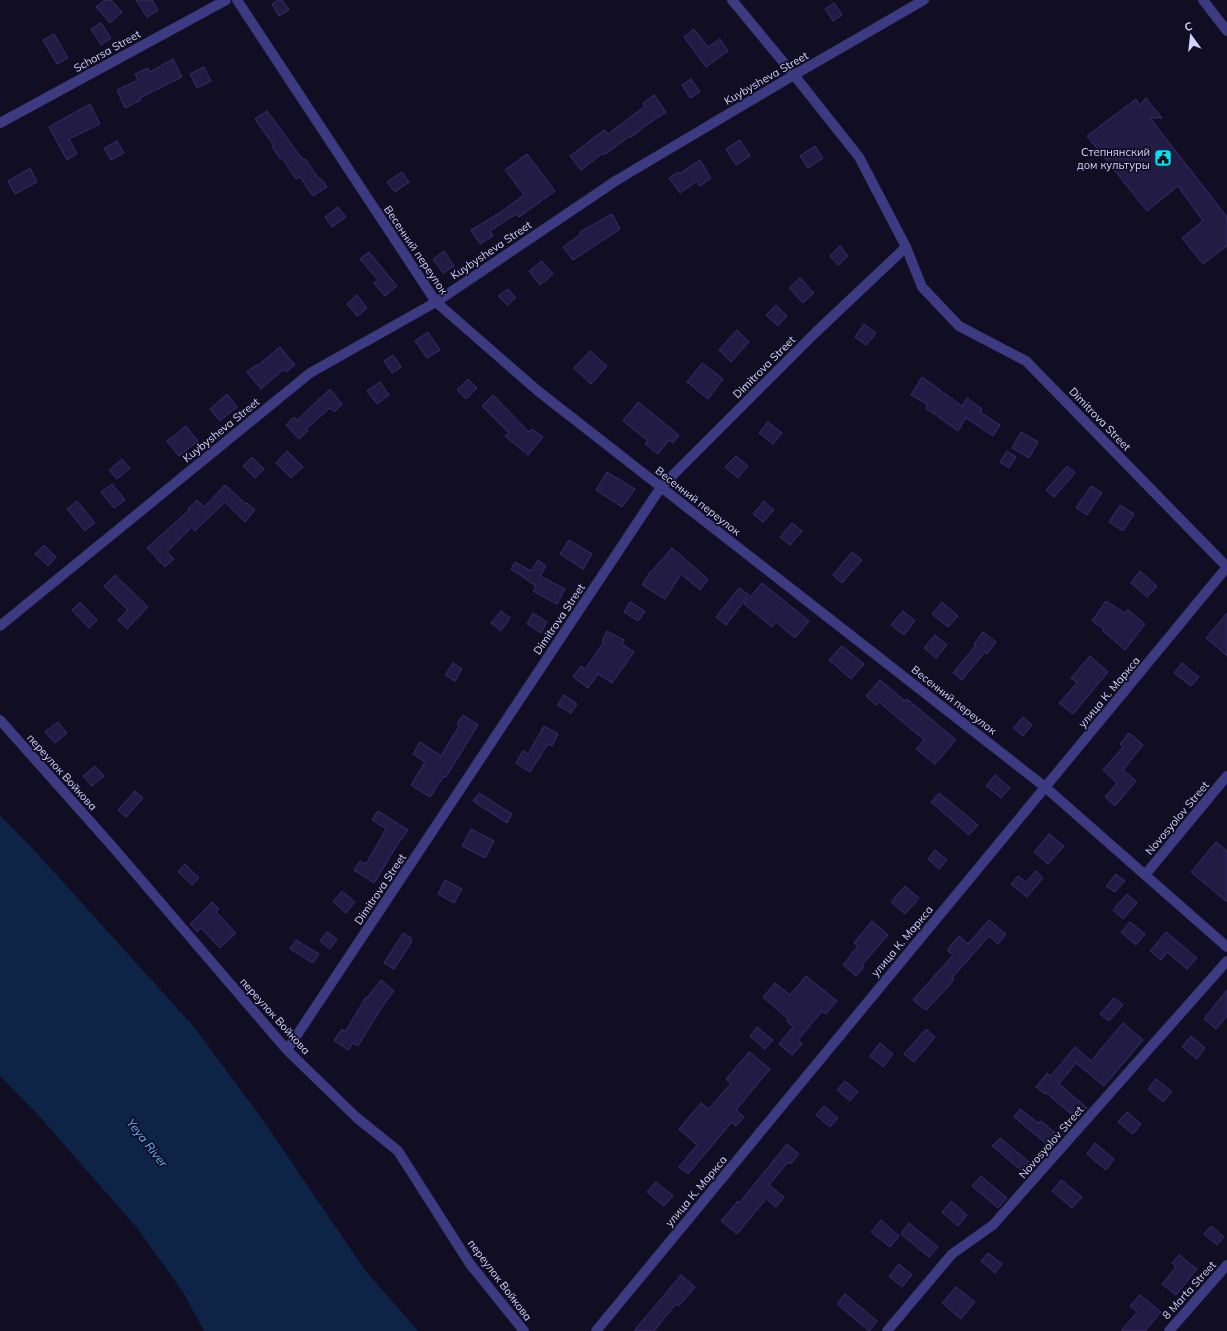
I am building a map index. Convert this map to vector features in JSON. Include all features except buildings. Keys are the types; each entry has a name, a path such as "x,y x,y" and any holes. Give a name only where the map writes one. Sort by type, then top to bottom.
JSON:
{"street":[{"name":"Schorsa Street","path":"0,123 226,0"},
{"name":"Весенний переулок","path":"237,0 436,302 538,391 1045,787 1227,947"},
{"name":"Dimitrova Street","path":"732,0 859,157 906,246 922,287 959,326 1026,361 1227,567"},
{"name":"Kuybysheva Street","path":"0,626 310,373 436,302 617,180 924,0"},
{"path":"1203,0 1227,31"},
{"name":"Dimitrova Street","path":"287,1050 662,488 814,333 906,246"},
{"name":"улица К. Маркса","path":"596,1331 1227,567"},
{"name":"переулок Войкова","path":"0,720 112,846 287,1050 356,1117 398,1151 470,1264 524,1331"},
{"name":"Novosyolov Street","path":"1145,874 1227,776"},
{"name":"Novosyolov Street","path":"887,1331 952,1254 994,1225 1227,961"},
{"name":"8 Marta Street","path":"1169,1331 1227,1265"}],"water":[{"name":"Yeya River","path":"0,815 34,850 194,1027 263,1120 364,1269 418,1331 204,1331 183,1292 138,1229 40,1117 0,1076"}],"place":[{"name":"Степнянский дом культуры","path":"1163,158"}]}
